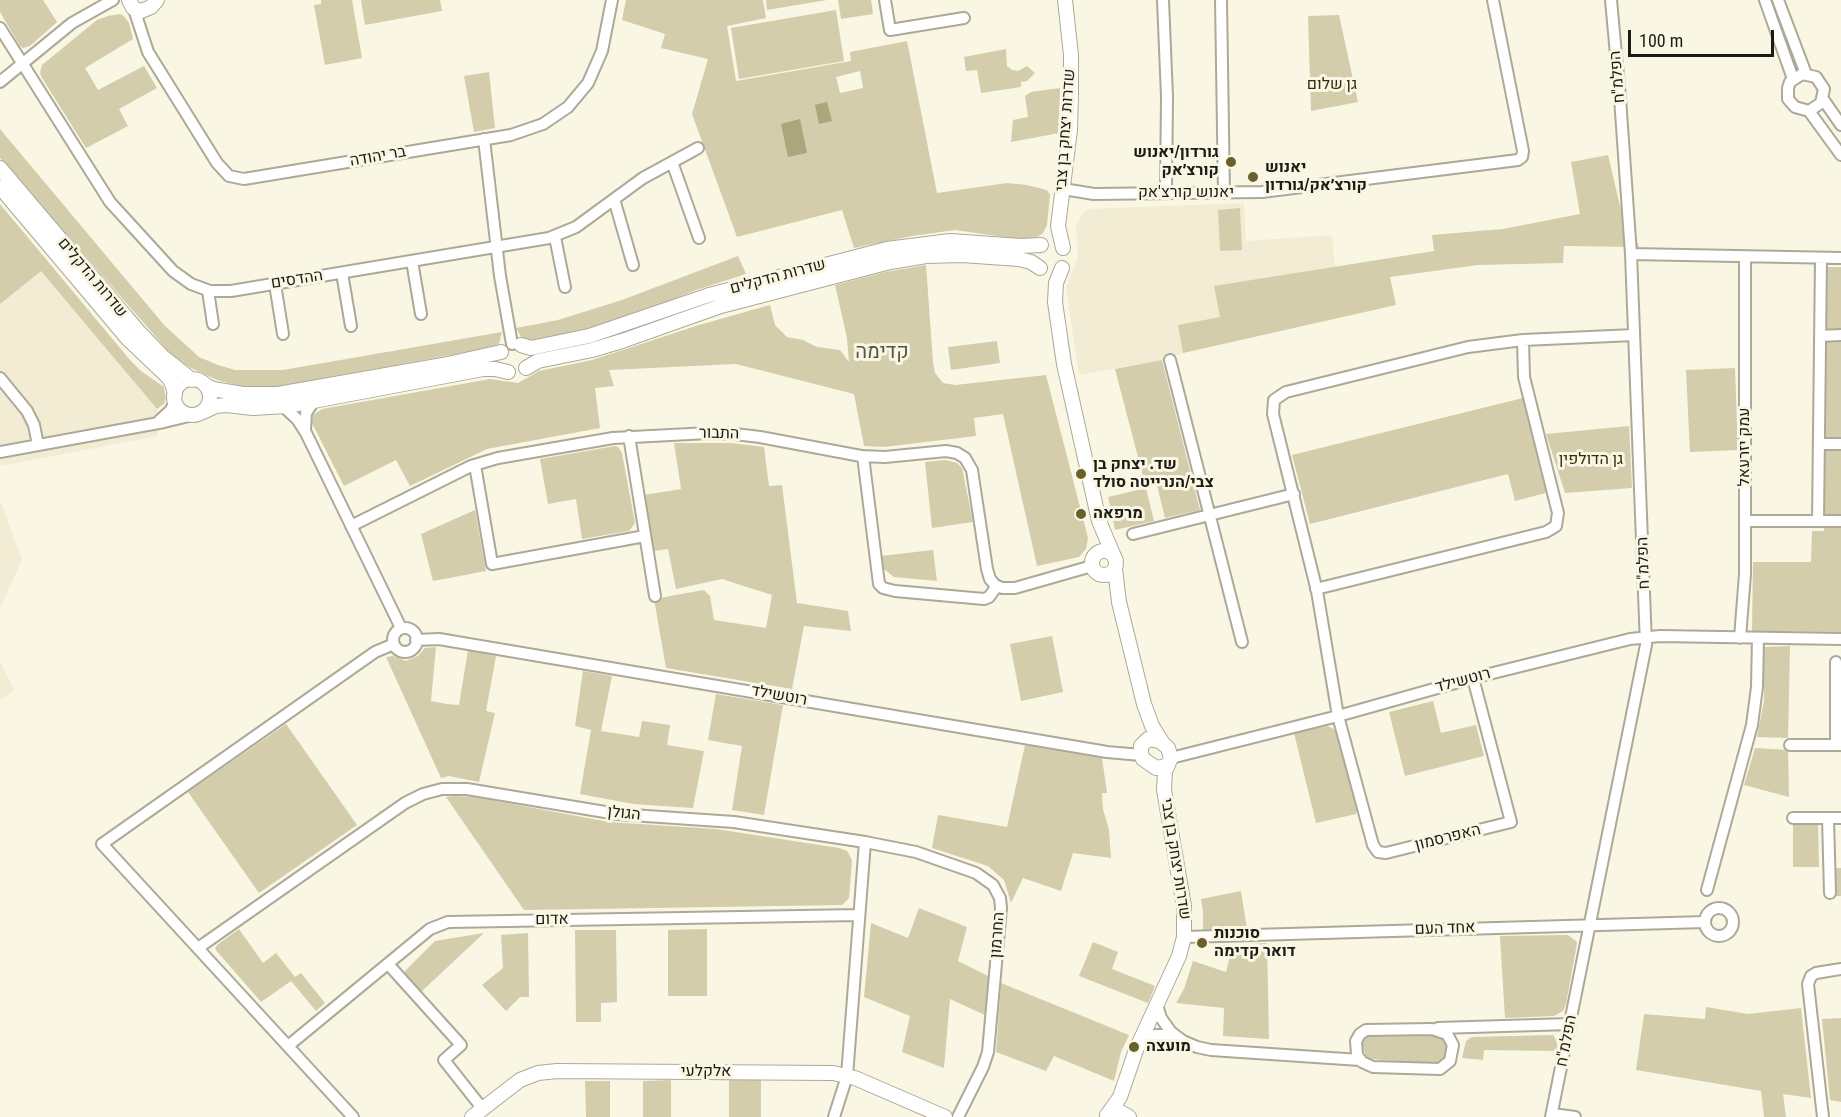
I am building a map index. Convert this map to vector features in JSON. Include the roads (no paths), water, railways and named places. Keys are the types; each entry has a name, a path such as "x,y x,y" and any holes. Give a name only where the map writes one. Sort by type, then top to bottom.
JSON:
{"street":[{"name":"בר יהודה","path":"132,6 148,52 217,163 226,174 249,179 511,135 543,124 568,107 588,83 602,51 612,0"},
{"path":"885,0 890,30 964,18"},
{"name":"שדרות יצחק בן צבי","path":"1063,248 1059,235 1059,224 1070,130 1071,93 1071,55 1065,0"},
{"path":"1163,0 1167,113 1166,193"},
{"path":"1221,0 1224,193"},
{"name":"יאנוש קורצ'אק","path":"1063,189 1094,194 1272,191 1513,161 1522,157 1523,151 1493,0"},
{"name":"הפלמ\"ח","path":"1552,1116 1644,660 1646,637 1631,254 1611,0"},
{"path":"1765,0 1793,79"},
{"path":"1778,0 1806,74"},
{"path":"0,82 75,21 109,2 132,6 141,11 154,4"},
{"path":"143,37 145,17 154,4"},
{"name":"ההדסים","path":"0,28 114,207 173,272 191,284 208,291 224,292 555,237 576,227 643,178 698,148"},
{"path":"1806,74 1813,75 1821,82 1824,93 1818,106 1809,111 1802,111 1788,99 1788,88 1793,79 1806,74"},
{"path":"1823,99 1841,125"},
{"path":"1809,111 1841,155"},
{"path":"484,139 496,247 511,347 500,364 508,372"},
{"path":"672,162 699,238"},
{"name":"שדרות הדקלים","path":"0,168 138,331 163,357 213,389 243,394 278,394 477,359 511,347 531,348 589,336 709,295 887,249 947,241 1043,244"},
{"name":"שדרות הדקלים","path":"0,187 119,329 169,378 175,398"},
{"path":"614,199 633,266"},
{"name":"שדרות יצחק בן צבי","path":"1043,244 1054,235 1059,224"},
{"path":"555,237 565,287"},
{"path":"1055,306 1056,282 1066,257 1063,248 1055,243 1043,244 1035,257 1049,285 1055,306 1071,402 1099,520 1116,561 1119,602 1144,704 1152,726 1168,748 1170,761 1163,768 1151,766 1142,749 1144,704"},
{"path":"1631,254 1841,258"},
{"name":"שדרות הדקלים","path":"198,413 225,405 253,408 284,407 477,370 495,369 517,373 541,360 592,350 622,341 721,306 896,261 938,255 974,255 1019,259 1041,269"},
{"name":"עמק יזרעאל","path":"1740,638 1745,574 1745,256"},
{"path":"1818,521 1821,258"},
{"path":"412,261 421,314"},
{"path":"1041,269 1051,273 1062,268"},
{"path":"342,273 351,326"},
{"path":"275,284 283,334"},
{"path":"208,291 213,324"},
{"path":"1338,716 1316,589 1273,414 1273,402 1277,396 1450,350 1484,344 1634,335"},
{"path":"1820,336 1841,335"},
{"path":"1316,589 1546,532 1556,526 1558,519 1525,384 1523,340"},
{"path":"511,347 526,350 529,356 526,368"},
{"path":"1170,360 1242,642"},
{"path":"0,378 27,411 35,429 38,445"},
{"path":"0,452 152,424 198,413 210,400 209,392 199,382 180,385 167,414 152,424"},
{"path":"175,398 180,410 198,413"},
{"path":"306,433 306,413 314,401"},
{"path":"284,407 297,419 306,433 400,628"},
{"name":"התבור","path":"351,526 475,465 502,457 602,439 709,433 741,434 863,456 885,457 946,451 957,453 965,458 973,475 988,575 997,586"},
{"path":"629,436 655,596"},
{"path":"1819,444 1841,444"},
{"path":"863,456 879,584 883,588 984,599 989,597 997,586 1015,588 1095,565 1102,551 1113,554"},
{"path":"475,465 492,564 645,536"},
{"path":"1133,534 1294,494"},
{"path":"1099,520 1095,565 1119,602"},
{"path":"1745,521 1841,521"},
{"path":"1095,565 1108,574 1115,569"},
{"path":"400,628 411,630 416,639 413,648 406,651 399,650 394,644 394,634 400,628"},
{"name":"רוטשילד","path":"1170,761 1473,678 1630,639 1646,637 1841,639"},
{"path":"1707,890 1752,725 1757,687 1758,638"},
{"name":"רוטשילד","path":"416,639 439,639 1111,752 1142,749"},
{"path":"353,1117 102,844 374,654 394,644"},
{"path":"1790,746 1838,746 1836,662"},
{"name":"האפרסמון","path":"1338,716 1373,845 1378,852 1386,853 1511,822 1473,678"},
{"path":"1142,749 1153,739 1162,742"},
{"name":"שדרות יצחק בן צבי","path":"1164,790 1165,774 1170,761"},
{"name":"שדרות יצחק בן צבי","path":"1107,1115 1121,1095 1140,1042 1179,956 1184,937 1184,906 1164,790 1151,766"},
{"name":"הגולן","path":"198,948 405,803 423,794 442,789 467,789 617,814 726,821 865,842"},
{"path":"1793,818 1841,819"},
{"path":"1828,818 1830,893"},
{"path":"834,1117 847,1076 865,842"},
{"name":"החרמון","path":"865,842 916,852 976,873 992,884 1000,898 988,1052 958,1117"},
{"name":"אדום","path":"288,1046 432,928 451,921 859,915"},
{"name":"אחד העם","path":"1184,937 1705,922"},
{"path":"388,964 461,1045 444,1060 477,1113"},
{"path":"1823,1117 1808,984 1816,972 1841,969"},
{"path":"1157,1005 1164,1024 1174,1035 1193,1046 1211,1050 1360,1060"},
{"path":"1335,1058 1350,1050 1361,1033 1369,1030 1570,1024"},
{"path":"1356,1041 1356,1052 1360,1060 1367,1065 1437,1070 1449,1063 1458,1036 1471,1028"},
{"path":"1432,1029 1447,1034 1453,1049"},
{"path":"1140,1042 1155,1035 1174,1035"},
{"name":"אלקלעי","path":"477,1113 520,1080 547,1071 826,1072 847,1076 945,1117"},
{"path":"1121,1095 1122,1104 1128,1116"},
{"path":"1107,1115 1117,1111 1128,1116"},
{"path":"1552,1116 1575,1117"}],"place":[{"name":"גורדון/יאנוש קורצ׳אק","path":"1231,162"},
{"name":"יאנוש קורצ׳אק/גורדון","path":"1253,177"},
{"name":"שד. יצחק בן צבי/הנרייטה סולד","path":"1081,474"},
{"name":"מרפאה","path":"1081,514"},
{"name":"סוכנות דואר קדימה","path":"1202,943"},
{"name":"מועצה","path":"1134,1047"}],"district":[{"name":"קדימה","path":"882,353"}],"park label":[{"name":"גן שלום","path":"1332,85"},
{"name":"גן הדולפין","path":"1591,460"}]}
